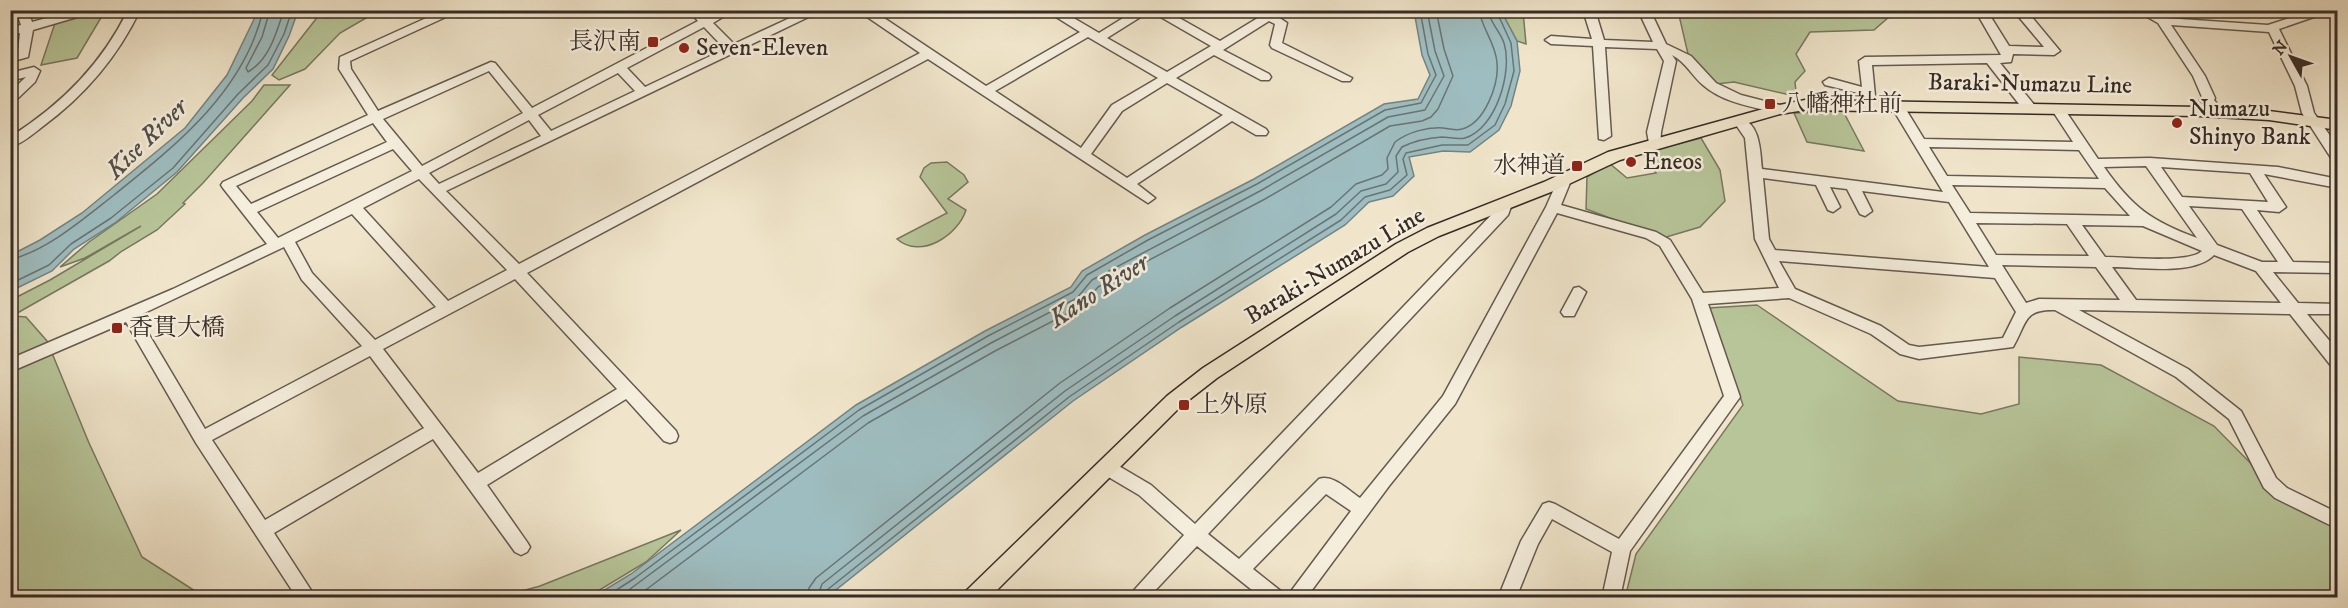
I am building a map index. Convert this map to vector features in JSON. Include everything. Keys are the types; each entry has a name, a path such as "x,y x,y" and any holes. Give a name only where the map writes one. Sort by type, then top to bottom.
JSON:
{"main road":[{"name":"Baraki-Numazu Line","path":"974,597 1174,401 1210,373 1402,248 1433,232 1614,156 1740,122 1779,109 1869,99 1897,106 2031,110 2216,110 2312,120 2337,125"}],"street":[{"path":"10,58 24,54 27,27 22,10"},
{"path":"10,32 81,13 81,10"},
{"path":"10,143 34,129 74,95 116,44 134,10"},
{"path":"455,10 359,51 344,60 345,69 354,87 374,118 420,172 670,436"},
{"path":"694,10 732,50"},
{"path":"10,366 130,315 354,207 531,116 728,10"},
{"path":"437,190 817,10"},
{"path":"863,10 1148,198"},
{"path":"1051,10 1261,132"},
{"path":"986,91 1145,10"},
{"path":"1156,10 1265,77"},
{"path":"1589,10 1599,43 1604,136"},
{"path":"1644,10 1670,61 1654,132 1654,146"},
{"path":"1829,82 1869,99 1865,61 2007,59 2005,50 1981,11 1990,10"},
{"path":"2005,50 2054,51 2019,10"},
{"path":"2142,10 2162,21 2273,29"},
{"path":"2273,29 2273,26 2328,10"},
{"path":"1083,155 1117,108 1217,48 1264,13 1281,23 1276,45 1346,78"},
{"path":"2162,21 2199,76 2209,98 2206,100 2216,110"},
{"path":"2273,29 2301,86 2308,113 2336,155"},
{"path":"1551,40 1661,46 1686,56 1710,84 1733,98 1779,109"},
{"path":"202,438 518,273 928,54"},
{"path":"1991,60 2031,110"},
{"path":"521,547 476,483 373,348 307,276 281,243 248,211 228,185 298,151 491,66 550,138"},
{"path":"620,68 644,93"},
{"path":"10,77 34,71 31,79 10,99"},
{"path":"1897,106 2023,311"},
{"path":"2058,110 2109,184 2127,206 2145,221 2174,236 2262,267 2337,268"},
{"path":"1127,184 1232,115"},
{"path":"1740,122 1752,137 1762,239 1782,282 1790,293"},
{"path":"248,211 396,143"},
{"path":"1920,143 2082,146"},
{"path":"2094,163 2150,162 2292,172 2337,184"},
{"path":"2150,162 2212,249"},
{"path":"2177,201 2279,207 2255,171"},
{"path":"1756,173 1953,198"},
{"path":"1295,597 1449,400 1553,207 1565,178"},
{"path":"1943,180 2109,184"},
{"path":"1821,182 1833,207"},
{"path":"1852,185 1865,211"},
{"path":"1136,597 1197,536 1306,416 1503,212 1504,204"},
{"path":"2246,205 2289,267"},
{"path":"354,207 447,310"},
{"path":"1553,207 1651,236 1665,243 1699,299 1732,397 1622,549 1611,597"},
{"path":"1966,218 2145,221"},
{"path":"2071,220 2132,306"},
{"path":"1769,255 1995,266 2100,262 2185,263 2203,258 2212,249"},
{"path":"2262,267 2337,361"},
{"path":"1569,312 1579,292"},
{"path":"1699,299 1790,293 1876,330 1905,350 1919,353 2008,343 2023,311 2030,305 2337,309"},
{"path":"2059,306 2182,373 2235,415 2270,483 2281,493 2337,522"},
{"path":"130,315 202,438 307,597"},
{"path":"476,483 628,390"},
{"path":"263,530 434,430"},
{"path":"1106,467 1145,490 1197,536 1276,597"},
{"path":"1240,570 1325,484 1362,509"},
{"path":"1507,597 1530,541 1549,508 1622,549"}],"green space":[{"path":"323,10 326,18 378,11 340,33 305,69 279,80 272,75"},
{"path":"1887,10 1890,16 1874,30 1810,32 1796,54 1805,71 1795,82 1796,92 1790,95 1734,82 1716,84 1688,54 1678,11"},
{"path":"1501,11 1523,11 1526,44 1517,41"},
{"path":"79,16 102,16 77,58 41,65 55,23"},
{"path":"264,85 290,85 183,203 185,204 157,230 109,261 12,316 26,317 47,341 89,443 142,557 195,591 216,597 10,597 11,300 50,280 141,226 85,258 60,267 89,242 157,194 252,101"},
{"path":"1843,111 1864,151 1807,142 1794,113"},
{"path":"1701,138 1720,170 1725,201 1700,227 1663,238 1586,209 1587,177 1609,163 1627,178 1656,173 1643,153"},
{"path":"947,162 964,175 968,182 948,199 966,210 962,219 947,236 938,242 917,247 907,245 897,239 947,213 920,177 924,168 931,163"},
{"path":"1757,305 1898,401 1981,414 2019,404 2019,357 2101,365 2214,426 2270,483 2337,524 2337,597 1625,598 1636,554 1743,405 1708,308"},
{"path":"681,530 646,562 588,597 500,597 540,586"}],"water":[{"path":"258,11 298,11 273,69 243,98 177,172 115,223 74,249 52,271 11,291 11,255 40,240 82,213 185,128 227,75"},
{"name":"Kano River","path":"1414,11 1501,11 1517,41 1520,71 1511,106 1499,130 1470,152 1443,151 1409,157 1414,176 1393,196 1369,202 1345,225 1182,327 1073,401 827,597 593,597 631,574 856,405 985,331 1071,287 1082,271 1145,235 1254,179 1384,104 1418,99 1430,75 1422,55"}],"place":[{"name":"長沢南","path":"653,42"},
{"name":"Seven-Eleven","path":"684,48"},
{"name":"八幡神社前","path":"1770,104"},
{"name":"Numazu Shinyo Bank","path":"2177,123"},
{"name":"Eneos","path":"1631,162"},
{"name":"水神道","path":"1577,166"},
{"name":"香貫大橋","path":"117,328"},
{"name":"上外原","path":"1184,405"}],"water label":[{"name":"Kise River","path":"147,139"}]}
